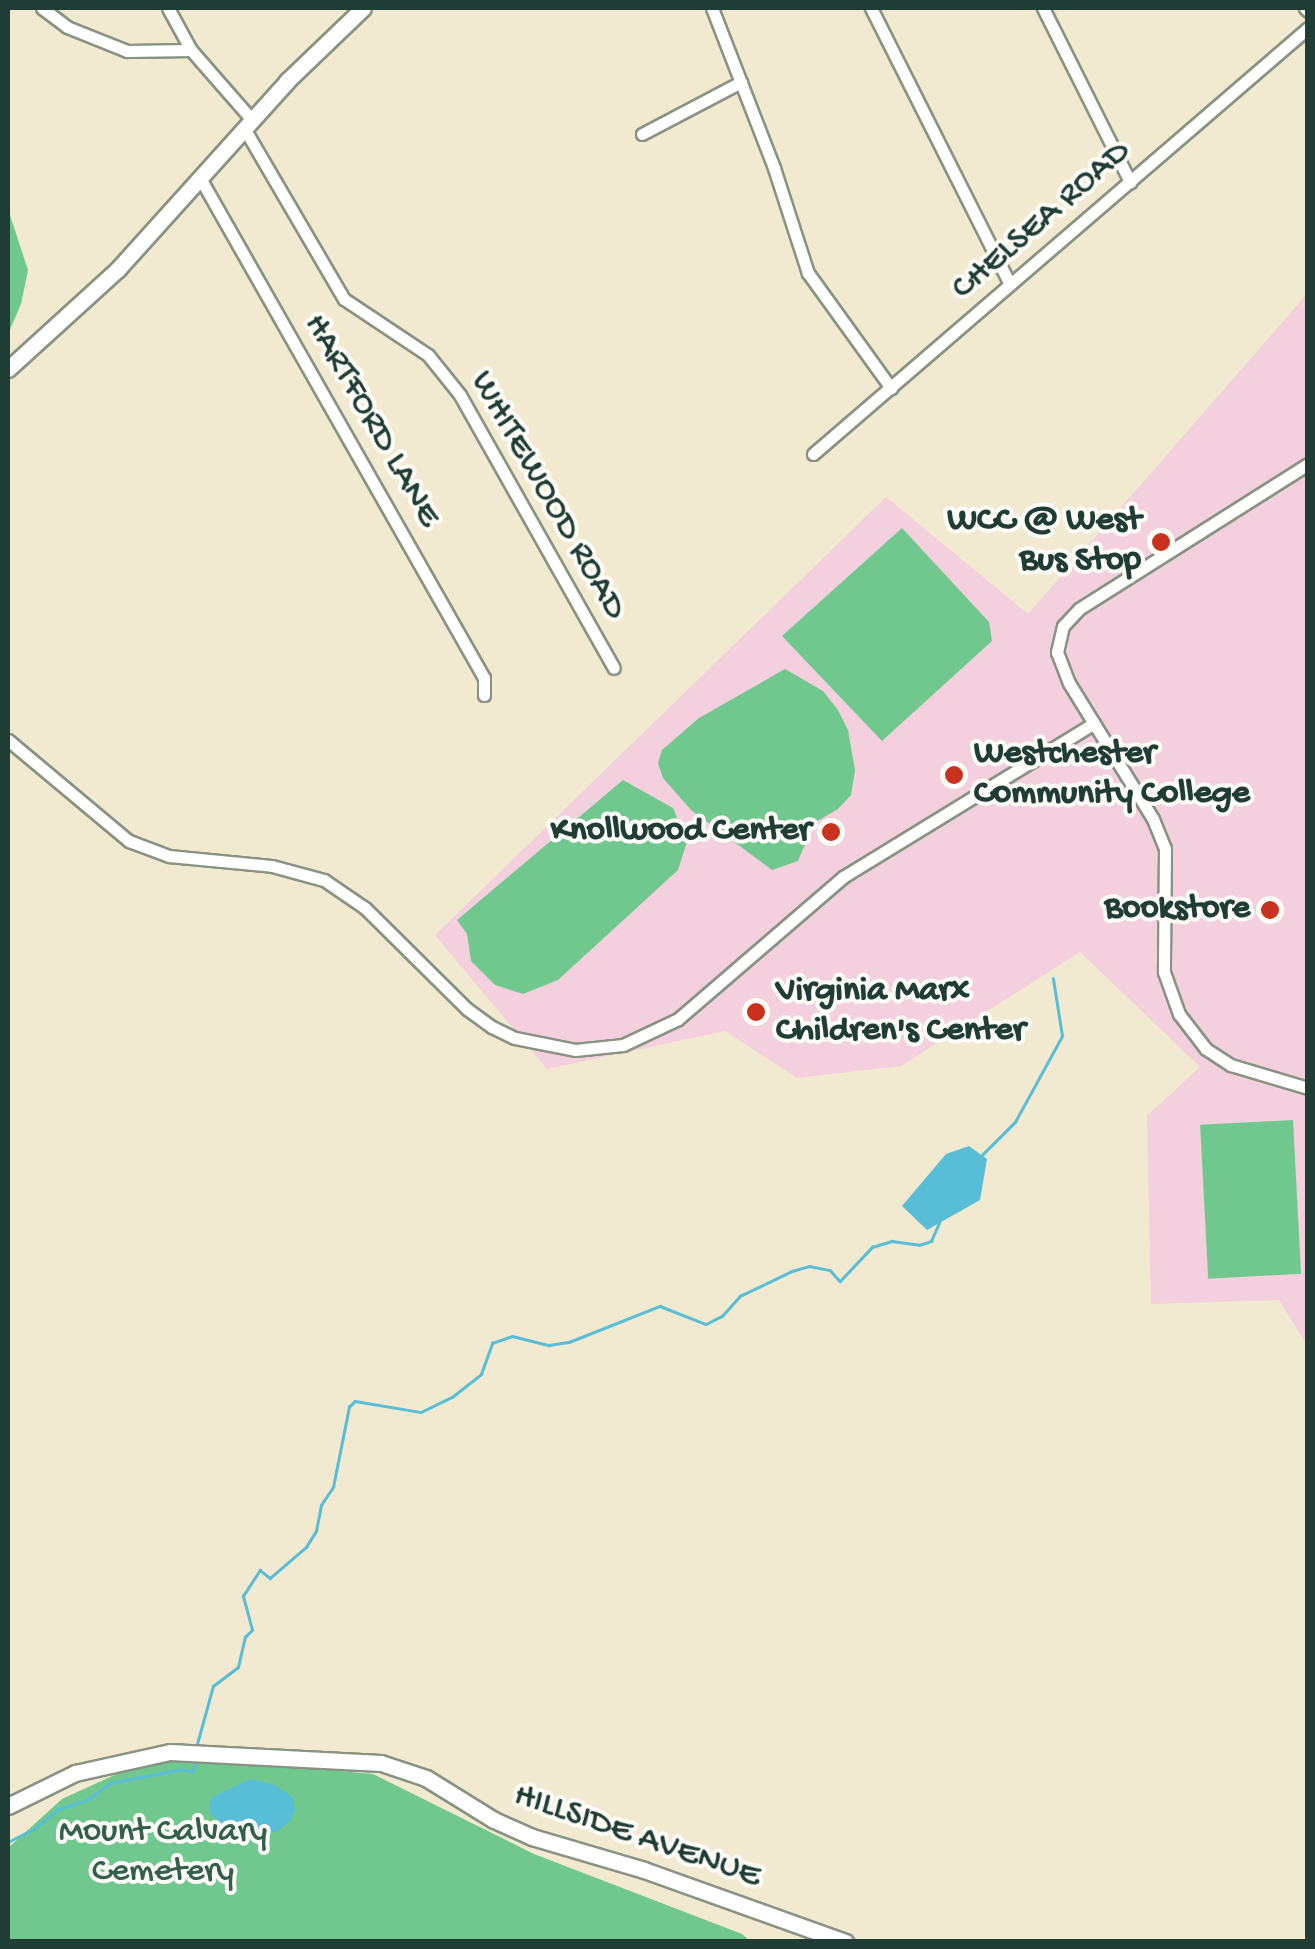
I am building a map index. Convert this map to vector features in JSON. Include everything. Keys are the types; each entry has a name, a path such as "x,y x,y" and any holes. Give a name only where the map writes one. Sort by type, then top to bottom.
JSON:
{"main road":[{"path":"8,369 81,306 248,124 363,8"},
{"name":"HILLSIDE AVENUE","path":"8,1806 75,1773 170,1752 381,1763 426,1778 494,1820 532,1837 644,1870 845,1942"}],"street":[{"path":"42,8 67,27 118,48 149,54 191,50"},
{"name":"WHITEWOOD ROAD","path":"168,8 191,50 228,89 344,298 428,355 460,395 614,668"},
{"path":"712,8 742,82 808,273 891,388"},
{"path":"871,8 1010,284"},
{"path":"1043,8 1130,182"},
{"name":"CHELSEA ROAD","path":"813,454 1308,28"},
{"path":"642,134 742,82"},
{"name":"HARTFORD LANE","path":"200,178 484,678 484,695"},
{"path":"1308,464 1070,617 1057,652 1069,682 1153,819 1165,848 1164,972 1179,1014 1206,1048 1231,1065 1308,1088"},
{"path":"8,740 129,842 169,856 272,866 324,880 365,908 467,1009 492,1027 514,1038 575,1050 623,1045 678,1019 843,876 1094,723"}],"shaded area":[{"name":"Westchester Community College","path":"1307,294 1307,1345 1279,1300 1151,1304 1147,1116 1200,1067 1080,952 901,1066 797,1078 725,1031 547,1069 435,935 886,497 1028,614"}],"green space":[{"path":"8,209 28,270 21,304 8,334"},
{"path":"902,528 989,622 992,641 882,741 782,636"},
{"path":"785,669 823,691 838,710 848,730 855,770 851,795 838,809 814,823 798,861 772,870 691,810 663,778 658,763 662,750 699,718"},
{"path":"623,780 673,808 687,842 678,870 558,980 523,994 495,985 471,961 467,934 457,920"},
{"path":"1293,1120 1301,1274 1208,1279 1200,1125"},
{"name":"Mount Calvary Cemetery","path":"145,1761 251,1763 373,1774 534,1854 742,1934 750,1941 8,1941 8,1848 62,1799"}],"water":[{"path":"969,1146 987,1159 980,1200 927,1230 902,1206 946,1154"},
{"path":"251,1779 275,1785 293,1798 295,1810 291,1820 276,1832 240,1835 211,1815 209,1804 214,1796"}],"waterway":[{"path":"982,1155 1015,1122 1062,1036 1053,979"},
{"path":"197,1744 213,1686 238,1667 245,1637 252,1630 243,1596 260,1570 270,1578 306,1547 316,1531 321,1505 333,1487 349,1407 355,1401 421,1412 452,1397 481,1374 492,1343 512,1336 549,1345 569,1342 660,1306 706,1324 722,1316 740,1296 792,1271 809,1266 830,1270 840,1281 872,1247 892,1241 919,1245 931,1241 939,1223"},
{"path":"8,1842 34,1829 59,1809 87,1800 110,1783 182,1769 192,1772 197,1760"}],"place":[{"name":"WCC @ West Bus Stop","path":"1161,542"},
{"name":"Westchester Community College","path":"954,775"},
{"name":"Knollwood Center","path":"831,832"},
{"name":"Bookstore","path":"1270,910"},
{"name":"Virginia Marx Children's Center","path":"756,1012"}]}
